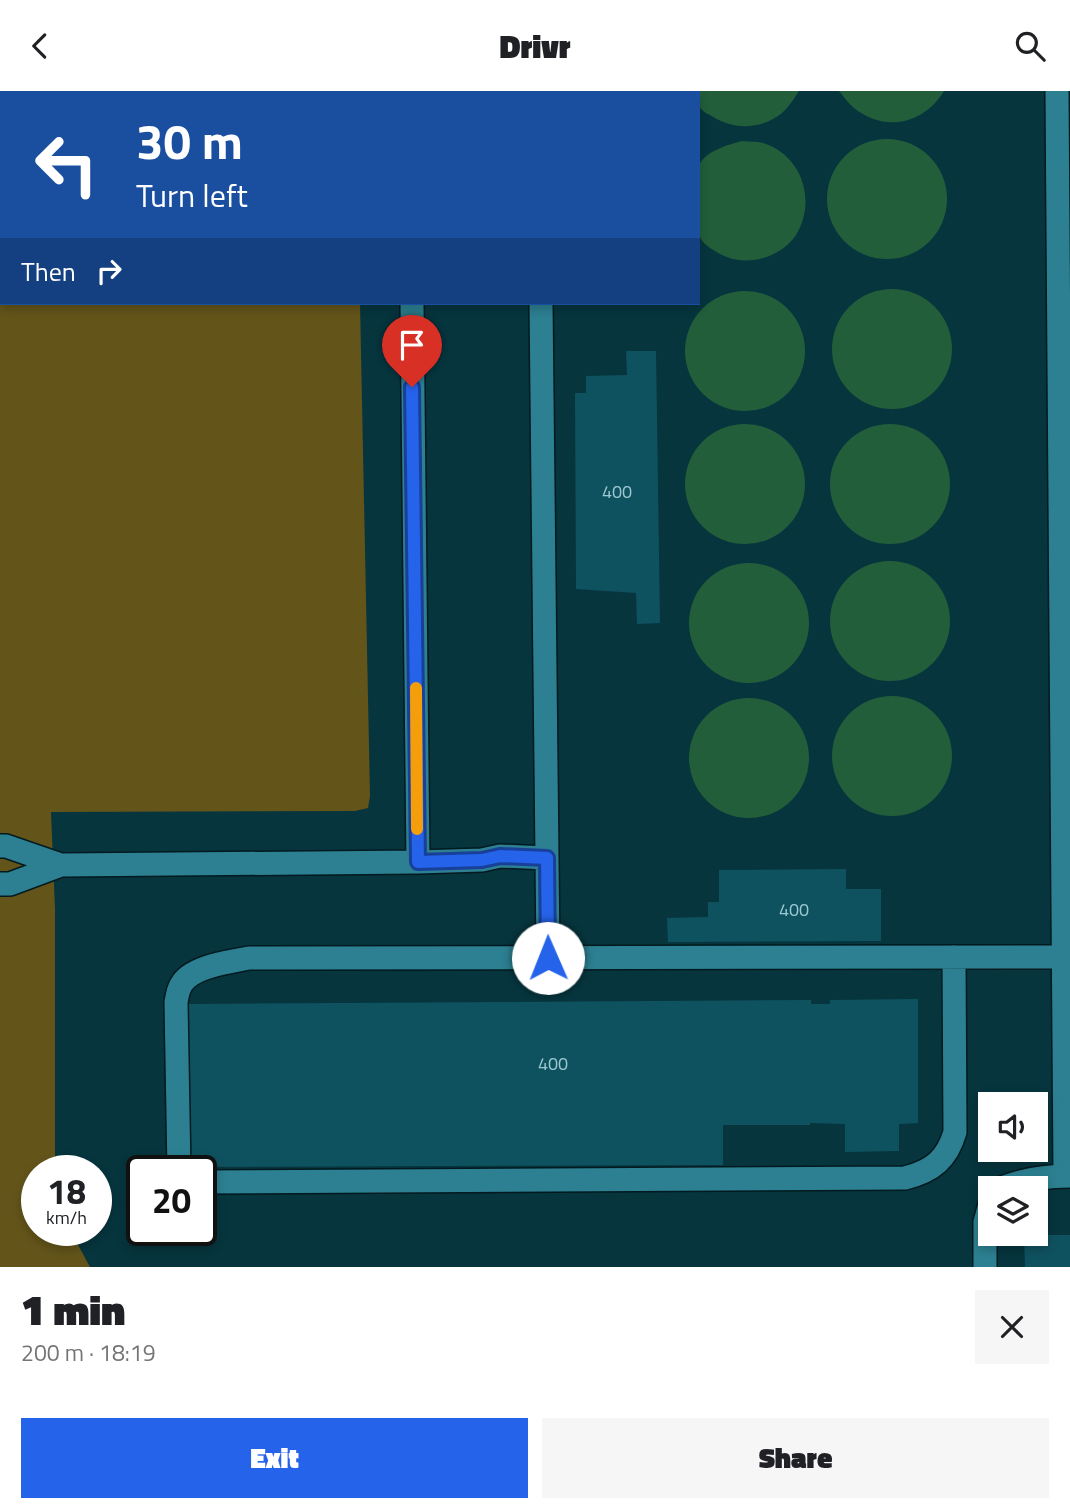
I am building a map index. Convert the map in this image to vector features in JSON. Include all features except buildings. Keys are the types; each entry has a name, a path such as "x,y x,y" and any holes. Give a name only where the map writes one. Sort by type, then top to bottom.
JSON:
{"lane":[{"path":"1048,1177 1068,1176 1063,957 1065,582 1057,91"},
{"path":"412,305 418,862"},
{"path":"541,305 548,958"},
{"path":"0,846 61,865 418,862 482,860 500,856 547,858"},
{"path":"0,884 10,884 61,865"},
{"path":"217,1182 905,1178 919,1174 943,1158 951,1146 955,1132 954,957"},
{"path":"179,1155 176,1002 180,986 187,977 201,970 249,958 1063,957"},
{"path":"985,1246 985,1267"}],"shaded area":[{"path":"700,91 799,91 777,117 757,125 725,123 700,108"},
{"path":"839,91 944,91 926,111 903,121 891,122 866,116 852,106"},
{"path":"887,139 910,144 929,157 942,176 947,199 942,222 929,241 910,254 887,259 864,254 845,241 832,222 827,199 832,176 845,157 864,144"},
{"path":"742,141 758,142 776,149 788,158 802,181 805,208 802,222 789,244 770,256 748,260 725,257 705,244 700,236 700,164 705,157"},
{"path":"892,289 915,294 934,307 947,326 952,349 947,372 934,391 915,404 892,409 869,404 850,391 837,372 832,349 837,326 850,307 869,294"},
{"path":"745,291 768,296 787,309 800,328 805,351 800,374 787,393 768,406 745,411 722,406 703,393 690,374 685,351 690,328 703,309 722,296"},
{"path":"0,305 360,305 370,796 368,808 355,811 51,812 55,909 55,1155 21,1155 21,1246 79,1246 90,1267 0,1267"},
{"path":"745,424 768,429 787,442 800,461 805,484 800,507 787,526 768,539 745,544 722,539 703,526 690,507 685,484 690,461 703,442 722,429"},
{"path":"890,424 913,429 932,442 945,461 950,484 945,507 932,526 913,539 890,544 867,539 848,526 835,507 830,484 835,461 848,442 867,429"},
{"path":"890,561 913,566 932,579 945,598 950,621 945,644 932,663 913,676 890,681 867,676 848,663 835,644 830,621 835,598 848,579 867,566"},
{"path":"749,563 772,568 791,581 804,600 809,623 804,646 791,665 772,678 749,683 726,678 707,665 694,646 689,623 694,600 707,581 726,568"},
{"path":"892,696 915,701 934,714 947,733 952,756 947,779 934,798 915,811 892,816 869,811 850,798 837,779 832,756 837,733 850,714 869,701"},
{"path":"749,698 772,703 791,716 804,735 809,758 804,781 791,800 772,813 749,818 726,813 707,800 694,781 689,758 694,735 707,716 726,703"}],"slow traffic":[{"path":"416,688 417,829"}],"route":[{"path":"412,387 418,862 482,860 500,856 547,858 548,958"}]}
